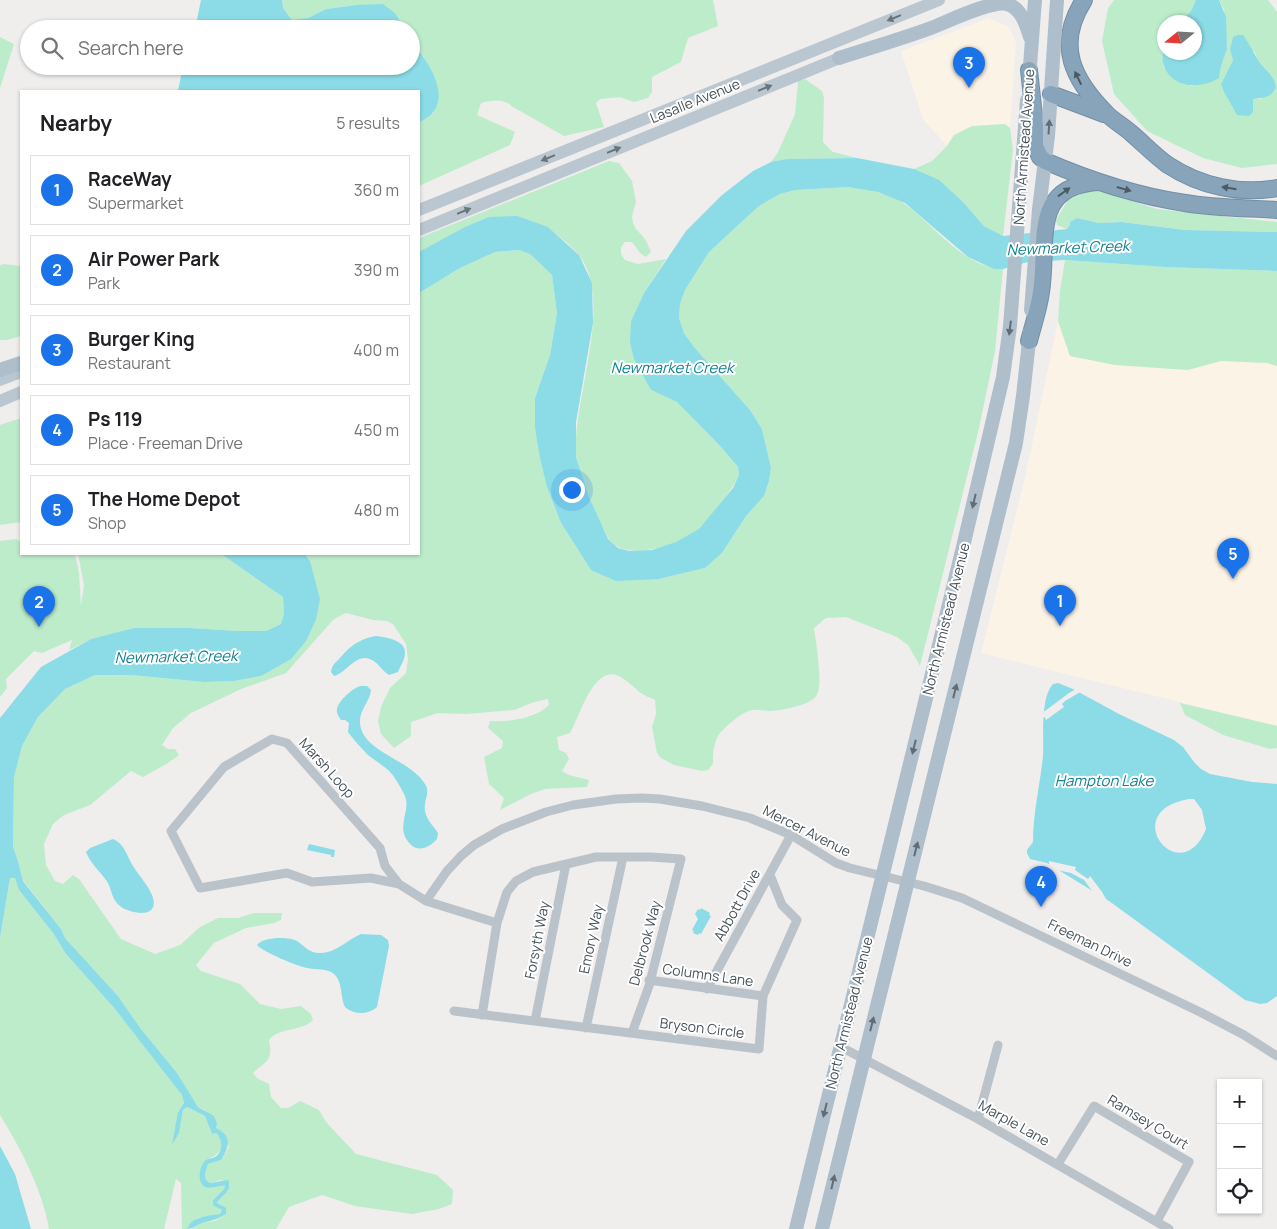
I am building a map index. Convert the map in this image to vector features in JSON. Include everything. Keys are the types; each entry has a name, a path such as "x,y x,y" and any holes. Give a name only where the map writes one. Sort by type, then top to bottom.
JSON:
{"highway":[{"path":"1084,0 1078,10 1071,30 1071,57 1081,84 1108,116 1167,164 1185,175 1224,188 1245,191 1277,188"},
{"path":"1030,70 1035,146 1040,157 1045,161 1102,182 1154,197 1215,207 1277,210"},
{"path":"1051,94 1108,116"},
{"path":"1029,341 1041,293 1038,280 1042,225 1048,210 1072,186 1102,182"}],"main road":[{"name":"Lasalle Avenue","path":"420,210 939,0"},
{"name":"Lasalle Avenue","path":"420,230 984,0"},
{"name":"North Armistead Avenue","path":"796,1229 1003,377 1014,279 1035,0"},
{"name":"North Armistead Avenue","path":"1042,225 1057,0"},
{"path":"839,58 930,29 980,8 999,3 1010,4 1019,12 1024,19 1032,44"},
{"name":"North Armistead Avenue","path":"822,1229 1016,443 1029,341"},
{"path":"0,370 20,362"},
{"path":"0,380 20,372"},
{"path":"0,401 20,392"}],"street":[{"name":"Marsh Loop","path":"399,884 385,866 380,848 287,743 272,739 224,767 171,831 200,888 287,873 312,882 372,878 399,884 426,901"},
{"name":"Mercer Avenue","path":"426,901 447,871 461,856 490,835 546,812 591,802 641,798 702,806 750,818 791,835 836,863 882,875"},
{"name":"Abbott Drive","path":"707,989 791,835"},
{"path":"482,1015 497,923 507,892 516,881 534,872 596,857 623,857"},
{"name":"Delbrook Way","path":"623,857 681,859 649,980 632,1034"},
{"name":"Emory Way","path":"586,1028 623,857"},
{"name":"Forsyth Way","path":"535,1021 566,864"},
{"name":"Bryson Circle","path":"454,1011 759,1049 763,996 797,920 782,905 770,875"},
{"name":"Freeman Drive","path":"882,875 962,898 1231,1027 1277,1056"},
{"path":"426,901 497,923"},
{"name":"Columns Lane","path":"649,980 763,996"},
{"path":"978,1119 998,1045"},
{"name":"Marple Lane","path":"841,1047 978,1119 1169,1229"},
{"name":"Ramsey Court","path":"1058,1164 1094,1106 1189,1162 1157,1221"}],"shaded area":[{"path":"989,18 1008,26 1016,42 1010,128 1005,124 954,135 947,146 923,119 901,51"},
{"path":"1058,321 1070,356 1115,365 1188,370 1221,361 1267,363 1277,366 1277,726 981,653 1025,478"}],"green space":[{"path":"282,0 713,0 718,26 688,38 681,62 652,77 652,92 648,98 634,102 620,97 600,99 596,103 604,127 564,136 506,102 481,103 477,115 515,132 510,145 420,186 420,122 434,112 424,57 420,52 420,20 399,20 396,14 356,5 326,9 308,18 292,20 283,8"},
{"path":"1114,0 1196,0 1187,15 1157,15 1157,60 1163,60 1164,68 1191,86 1219,78 1227,49 1224,9 1219,0 1268,0 1277,12 1277,164 1242,168 1203,158 1147,131 1114,94 1102,41 1108,8","holes":["1230,50 1254,51 1258,60 1266,69 1261,99 1253,99 1233,108 1221,84 1233,60"]},
{"path":"0,37 14,44 0,88"},
{"path":"805,79 822,91 824,98 823,142 833,152 857,158 786,159 771,162 778,152 795,114 798,81"},
{"path":"1005,124 1010,128 1013,150 1003,236 984,226 963,202 914,169 932,161 947,146 954,135 972,126"},
{"path":"609,161 619,163 632,181 636,202 632,216 633,223 645,239 651,252 646,257 640,253 632,242 625,242 621,247 621,254 625,260 638,264 666,259 644,293 631,321 651,390 677,402 738,467 737,479 728,494 699,529 679,541 665,546 638,551 614,545 599,521 576,457 576,432 593,324 593,298 589,275 579,255 548,227 420,252 420,238"},
{"path":"848,187 879,192 893,197 917,214 963,254 989,267 1003,269 995,351 979,428 920,666 908,645 897,637 846,617 826,618 814,628 819,678 816,697 798,706 771,711 752,710 738,717 719,735 714,748 713,764 708,770 702,771 674,765 661,758 657,753 652,727 656,714 655,700 643,694 619,676 610,674 594,685 570,733 557,737 559,750 566,753 569,759 562,771 569,775 589,780 587,787 545,789 500,810 504,798 489,784 484,757 502,748 503,741 488,728 490,721 513,720 536,714 549,705 548,699 514,710 466,714 438,713 411,722 411,736 394,748 381,734 378,721 381,707 390,688 406,673 408,659 406,644 393,624 387,621 373,620 346,613 334,619 286,673 241,689 191,713 173,728 162,745 168,749 175,749 179,755 143,777 131,771 90,805 64,815 53,824 44,844 46,865 55,881 63,884 73,875 79,879 121,939 155,954 180,945 200,927 218,918 238,918 254,913 282,913 281,920 246,928 214,943 196,965 201,971 240,984 260,1004 281,1009 301,1006 311,1014 313,1020 308,1024 278,1033 269,1040 270,1053 268,1060 253,1073 257,1078 269,1084 271,1097 281,1108 288,1108 300,1101 319,1110 326,1122 356,1154 437,1175 453,1190 452,1204 439,1209 412,1214 355,1206 322,1195 289,1207 276,1229 191,1229 200,1223 215,1221 226,1214 217,1204 230,1185 221,1180 210,1183 206,1180 205,1174 208,1164 221,1160 229,1147 205,1110 198,1107 177,1073 141,1029 118,996 65,938 61,929 23,880 13,848 14,777 22,746 38,717 65,689 95,675 131,675 204,682 234,681 261,676 310,561 306,555 420,555 420,292 460,268 495,252 519,250 530,254 552,275 557,313 550,355 535,398 535,428 547,487 561,523 591,570 659,579 705,568 722,553 746,516 764,496 771,468 762,429 750,410 694,347 684,333 679,318 680,304 685,290 709,252 759,206 780,194 796,190"},
{"path":"1086,191 1103,192 1157,209 1277,222 1277,232 1185,230 1121,222 1099,223 1077,218 1067,229 1057,225 1056,220 1068,200"},
{"path":"1065,260 1165,267 1277,271 1277,366 1267,363 1221,361 1188,370 1115,365 1070,356 1058,321"},
{"path":"0,265 20,266 20,336 7,340 0,340"},
{"path":"20,418 20,522 0,525 0,425"},
{"path":"16,539 20,541 20,555 75,555 79,573 81,606 84,585 78,555 222,555 283,597 284,613 281,624 266,631 134,628 91,639 69,650 72,640 42,653 34,651 6,679 7,688 0,697 0,541"},
{"path":"1180,703 1277,726 1277,748 1270,749 1223,735 1185,715"},
{"path":"10,878 15,878 19,890 53,933 66,954 115,1009 175,1084 182,1095 184,1103 178,1112 179,1133 183,1110 187,1107 205,1116 212,1134 216,1133 220,1137 222,1145 219,1152 208,1159 200,1176 205,1186 225,1185 224,1189 213,1200 222,1210 220,1214 197,1218 187,1228 189,1229 182,1229 181,1183 176,1179 164,1229 49,1229 42,1200 30,1170 0,1115 0,938"}],"water":[{"path":"201,0 282,0 283,8 292,20 197,20"},
{"path":"1196,0 1219,0 1226,17 1227,49 1219,78 1212,82 1196,85 1180,83 1174,79 1168,74 1163,60 1202,60 1202,15 1187,15"},
{"path":"383,4 396,14 399,20 292,20 308,18 326,9 356,5"},
{"path":"1243,35 1258,60 1271,76 1276,87 1269,95 1253,99 1253,112 1249,116 1237,115 1221,84 1233,60 1230,50 1233,37"},
{"path":"420,52 433,74 439,93 434,111 420,122 420,90 178,90 181,75 420,75"},
{"name":"Newmarket Creek","path":"857,158 914,169 939,180 963,202 984,226 1003,236 1067,229 1070,222 1077,218 1099,223 1121,222 1185,230 1277,232 1277,271 1165,267 1065,260 1028,262 1003,269 994,269 968,257 905,203 878,192 848,187 796,190 780,194 759,206 709,252 685,290 680,304 679,318 684,333 694,347 750,410 762,429 771,468 764,496 746,516 722,553 705,568 659,579 616,581 591,570 561,523 547,487 540,458 535,428 535,398 550,355 557,313 552,275 530,254 519,250 495,252 460,268 420,292 420,251 465,227 489,217 517,216 548,227 579,255 592,283 593,323 576,422 576,457 589,497 608,539 618,548 629,551 652,550 676,542 699,529 733,488 739,475 738,467 677,402 651,390 634,359 630,343 631,321 644,293 686,231 722,195 753,171 771,162 786,159"},
{"name":"Newmarket Creek","path":"222,555 306,555 310,561 320,599 316,620 306,641 291,659 261,676 234,681 204,682 131,675 95,675 65,689 38,717 22,746 14,777 13,847 23,881 61,929 65,938 118,996 141,1029 177,1073 198,1107 214,1116 217,1123 216,1128 227,1138 226,1151 221,1160 208,1164 205,1174 206,1180 210,1183 228,1180 228,1190 217,1203 226,1208 226,1214 187,1229 196,1219 220,1214 222,1210 213,1205 213,1200 224,1189 225,1185 212,1188 205,1187 202,1185 200,1175 204,1162 215,1157 220,1152 221,1142 218,1136 216,1133 212,1134 205,1116 187,1107 183,1110 179,1133 172,1145 178,1112 184,1103 182,1095 115,1009 66,954 53,933 19,890 15,878 10,878 0,938 0,718 41,667 91,639 134,628 266,631 281,624 284,613 283,597"},
{"path":"376,636 394,640 402,645 405,653 398,672 389,675 373,660 365,658 356,661 334,676 331,672 333,666 347,650 360,641"},
{"name":"Hampton Lake","path":"1058,683 1073,689 1119,714 1174,740 1183,747 1201,769 1210,774 1252,782 1277,784 1277,996 1267,1003 1260,1004 1245,1000 1109,901 1047,863 1030,859 1027,850 1033,842 1035,810 1043,756 1044,708 1049,690 1053,684","holes":["1194,799 1202,810 1206,829 1197,844 1186,852 1176,852 1166,848 1159,840 1155,830 1157,819 1164,809 1170,805"]},
{"path":"360,686 367,686 371,690 360,718 363,733 377,748 418,775 427,787 425,811 438,833 437,839 425,848 414,847 406,838 403,825 406,800 397,781 387,769 368,755 358,744 348,732 349,723 341,720 337,713 338,706 343,699"},
{"path":"113,839 123,847 152,894 154,905 148,912 136,913 117,904 108,883 88,857 86,852 90,848"},
{"path":"309,844 335,850 334,857 307,850"},
{"path":"701,908 710,913 709,915 711,916 701,934 699,933 698,935 693,933 694,931 692,930 698,919 695,914"},
{"path":"361,934 381,935 388,940 389,946 377,1007 365,1013 353,1012 345,1007 339,981 331,972 296,965 273,955 257,945 264,940 288,938 297,941 312,952 320,953 336,949"},
{"path":"0,1146 15,1174 31,1229 0,1229"}],"pier":[{"path":"1078,688 1082,691 1065,701 1062,704 1064,707 1046,720 1045,717 1041,719 1041,714"},
{"path":"1049,861 1076,867 1075,870 1088,879 1090,876 1102,892 1106,899 1104,900 1105,902 1098,899 1084,880 1071,873 1052,869 1046,865 1049,865"}],"place":[{"name":"Burger King","path":"969,88"},
{"name":"The Home Depot","path":"1233,579"},
{"name":"RaceWay","path":"1060,626"},
{"name":"Air Power Park","path":"39,627"},
{"name":"Ps 119","path":"1041,907"}]}
